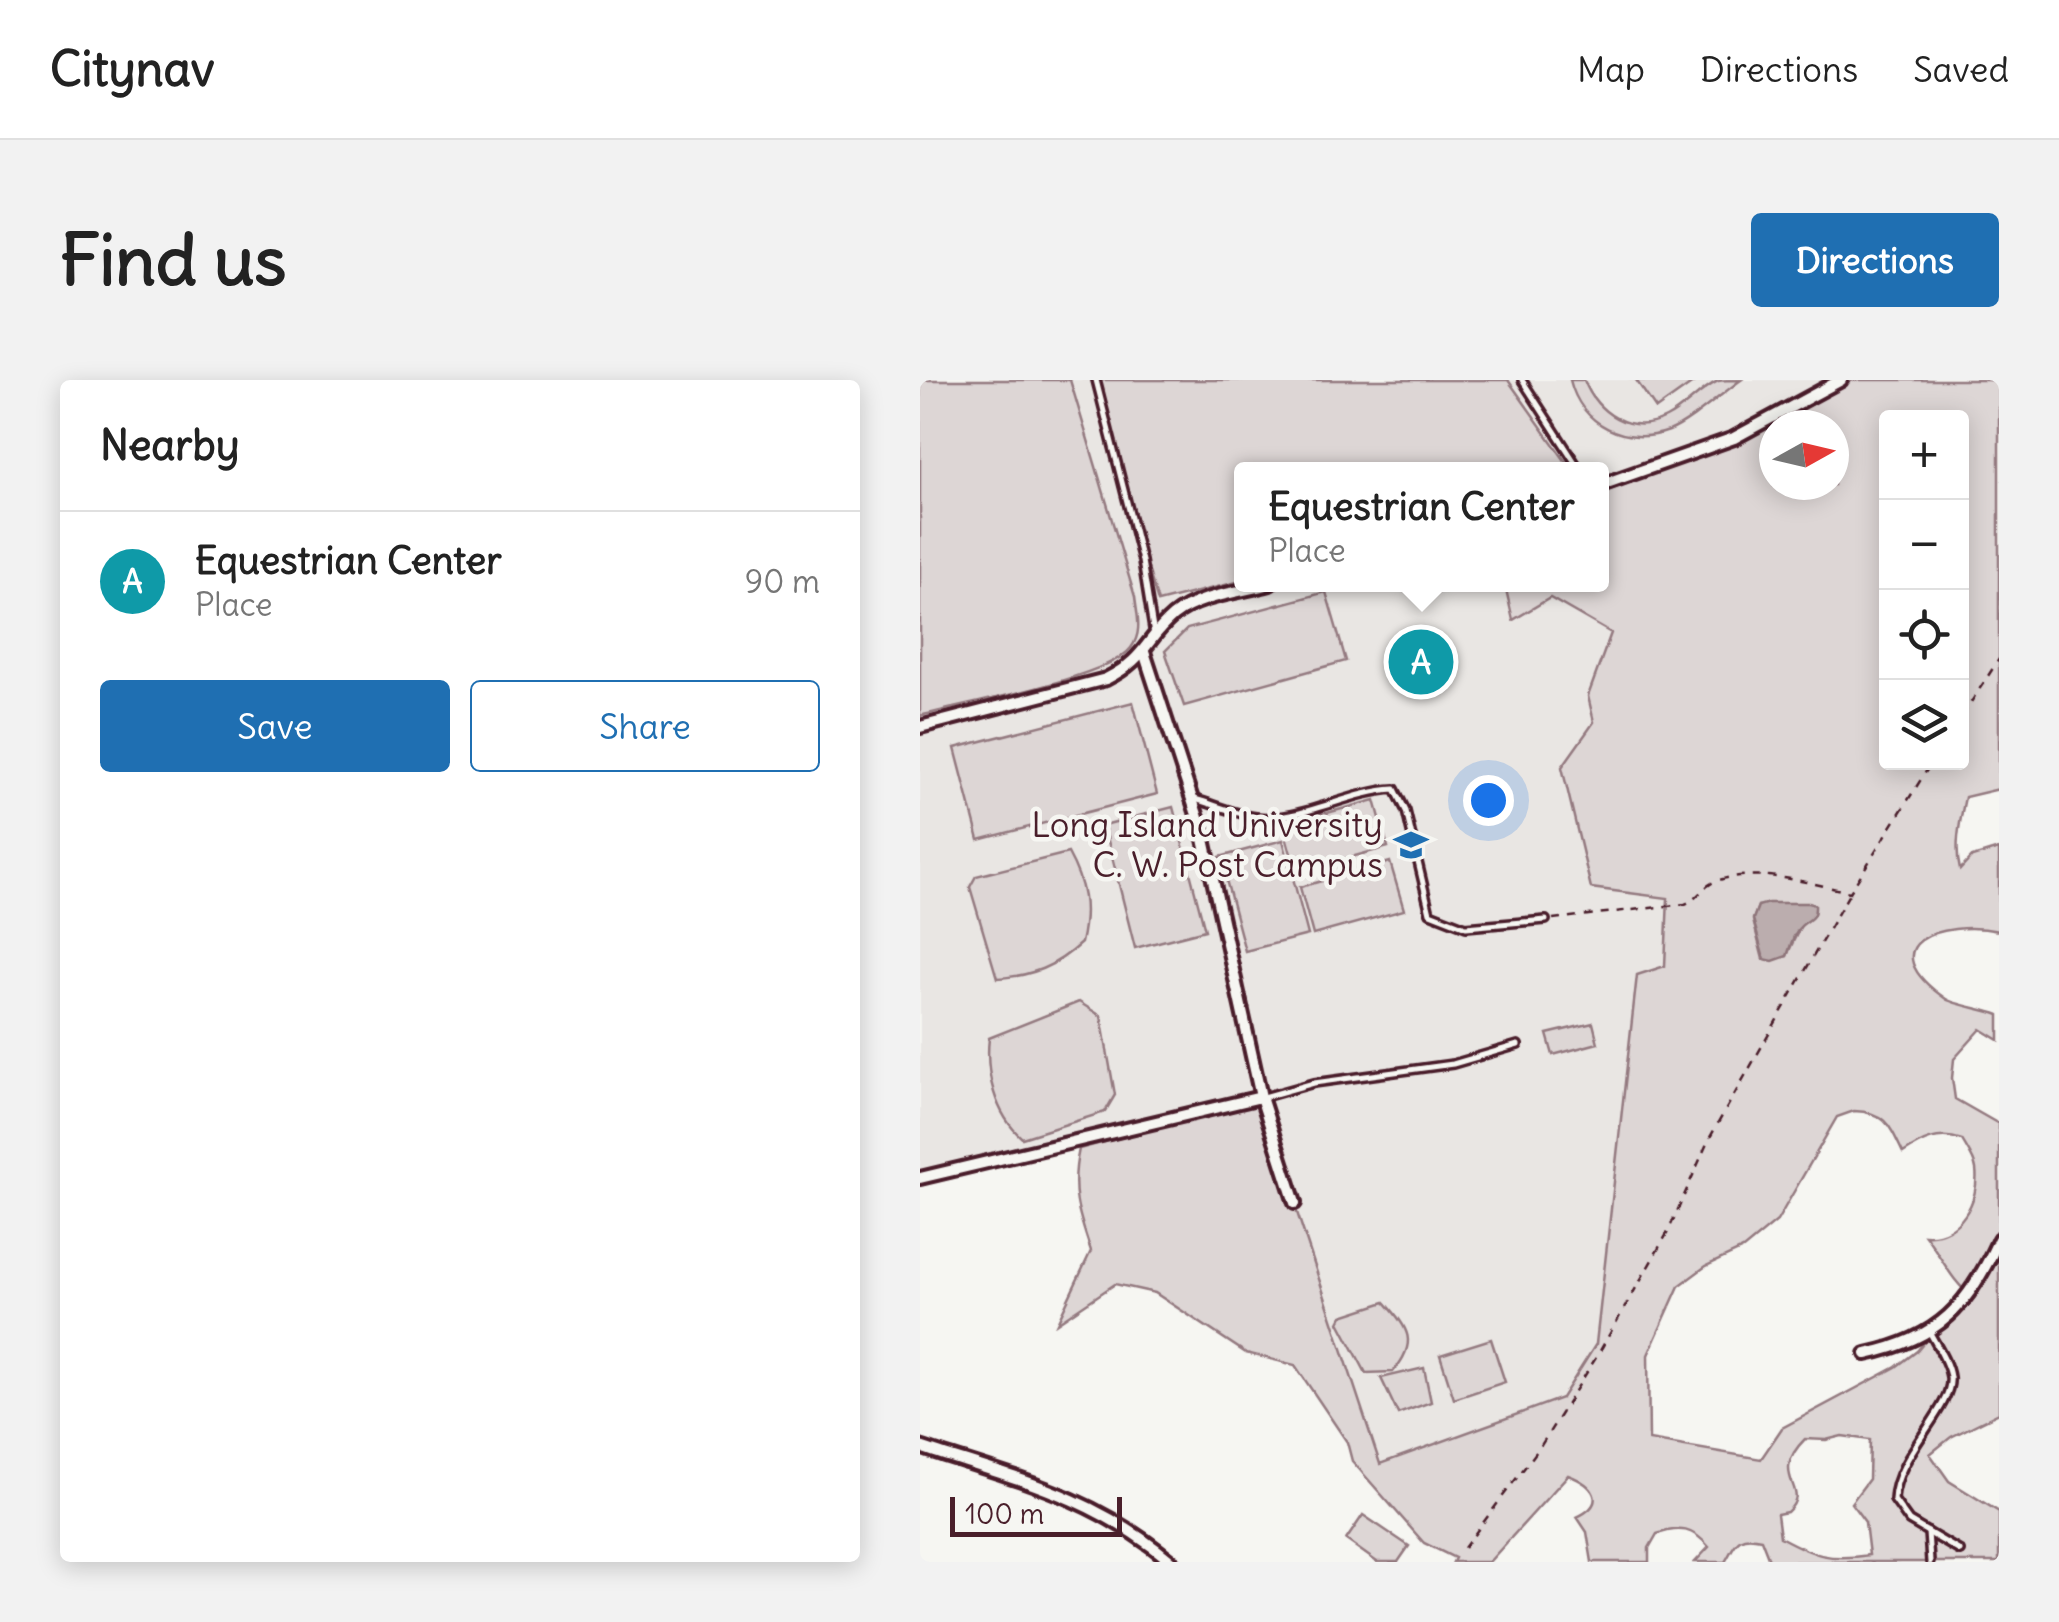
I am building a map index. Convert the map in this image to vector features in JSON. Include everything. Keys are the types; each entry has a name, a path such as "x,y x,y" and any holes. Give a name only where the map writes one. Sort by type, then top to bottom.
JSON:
{"street":[{"path":"1609,482 1734,438 1841,380"},
{"path":"920,726 1106,679 1131,666 1174,615 1192,605 1240,592"},
{"path":"1144,652 1192,798 1261,1098 1295,1203"},
{"path":"920,1178 1261,1098"},
{"path":"1866,1354 1894,1348 1929,1330 1973,1291 1999,1239"},
{"path":"920,1447 1059,1493 1100,1511 1138,1534 1172,1562"}],"lane":[{"path":"1096,380 1142,561 1154,638"},
{"path":"1522,380 1575,462"},
{"path":"1192,798 1257,818 1280,816 1372,790 1396,790 1406,811 1430,913 1466,927 1546,920"},
{"path":"1261,1098 1314,1082 1453,1064 1518,1045"},
{"path":"1929,1330 1949,1372 1950,1389 1900,1470 1894,1500 1902,1515 1960,1552"},
{"path":"1928,1532 1930,1562"}],"path":[{"path":"1969,705 1999,659"},
{"path":"1464,1548 1540,1447 1598,1356 1668,1232 1709,1139 1850,892 1927,770"},
{"path":"1546,920 1685,904 1695,900 1704,888 1735,878 1773,876 1850,892"}],"shaded area":[{"name":"Long Island University C. W. Post Campus","path":"920,380 1999,380 1969,411 1879,410 1879,770 1729,944 1638,975 1596,1344 1562,1398 1380,1465 1259,1089 920,1178"},
{"path":"920,380 1070,380 1135,597 1137,636 1131,648 1118,659 1066,679 920,716"},
{"path":"1092,380 1508,380 1566,462 1234,462 1234,583 1158,602"},
{"path":"1570,380 1584,380 1597,402 1616,418 1640,424 1666,418 1718,381 1741,380 1678,427 1637,436 1622,434 1595,420 1584,409"},
{"path":"1636,380 1697,380 1656,409"},
{"path":"1853,380 1999,380 1999,789 1965,797 1958,852 1960,870 1972,857 1999,849 1999,931 1977,928 1936,933 1921,940 1913,951 1913,964 1923,980 1946,999 1999,1015 1999,1040 1981,1029 1954,1059 1952,1078 1955,1099 1999,1121 1999,1413 1951,1437 1930,1454 1949,1481 1999,1512 1999,1562 1770,1562 1761,1539 1746,1538 1738,1542 1725,1562 1695,1562 1709,1547 1692,1532 1673,1530 1657,1534 1649,1548 1649,1562 1592,1562 1587,1532 1577,1517 1592,1505 1594,1494 1568,1475 1489,1562 1453,1562 1455,1558 1424,1543 1352,1461 1347,1442 1295,1365 1246,1353 1155,1293 1115,1284 1057,1323 1091,1251 1077,1201 1079,1149 1260,1100 1380,1464 1562,1398 1596,1344 1637,975 1665,966 1668,898 1591,888 1562,767 1594,722 1588,696 1611,633 1550,598 1513,620 1507,592 1609,592 1609,490 1759,430 1759,500 1849,500 1849,410 1800,410","holes":["1809,904 1787,956 1763,959 1753,920 1758,906","1854,1111 1880,1118 1903,1153 1931,1139 1962,1140 1976,1169 1971,1205 1948,1230 1925,1235 1953,1277 1974,1298 1967,1304 1946,1308 1937,1327 1917,1351 1896,1367 1782,1428 1761,1459 1649,1440 1648,1355 1679,1286 1706,1266 1743,1249 1777,1221 1837,1117","1842,1436 1870,1440 1869,1479 1851,1503 1865,1522 1869,1555 1823,1555 1780,1537 1777,1514 1787,1512 1796,1496 1789,1473 1794,1452 1805,1439"]},
{"path":"1326,592 1346,661 1184,706 1165,651 1187,629"},
{"path":"1133,702 1157,794 979,840 955,748"},
{"path":"1375,800 1388,847 1296,872 1283,825"},
{"path":"1173,807 1205,930 1135,948 1104,825"},
{"path":"1283,840 1308,935 1245,951 1220,857"},
{"path":"1068,853 1084,896 1081,943 1042,969 997,978 970,887 976,876"},
{"path":"1390,862 1404,910 1313,935 1300,887"},
{"path":"1815,905 1814,915 1797,931 1787,956 1773,961 1764,959 1753,919 1758,906"},
{"path":"1079,1002 1101,1016 1115,1095 1105,1112 1022,1138 1005,1117 994,1092 989,1038"},
{"path":"1593,1023 1598,1043 1553,1055 1547,1034"},
{"path":"1385,1302 1404,1328 1406,1352 1393,1372 1366,1373 1339,1322 1342,1316"},
{"path":"1491,1339 1505,1382 1454,1399 1440,1355"},
{"path":"1424,1368 1431,1402 1398,1414 1381,1378"},
{"path":"1363,1515 1409,1546 1398,1562 1377,1562 1346,1540"}],"place":[{"name":"Equestrian Center","path":"1421,662"},
{"name":"Long Island University C. W. Post Campus","path":"1411,845"}]}
